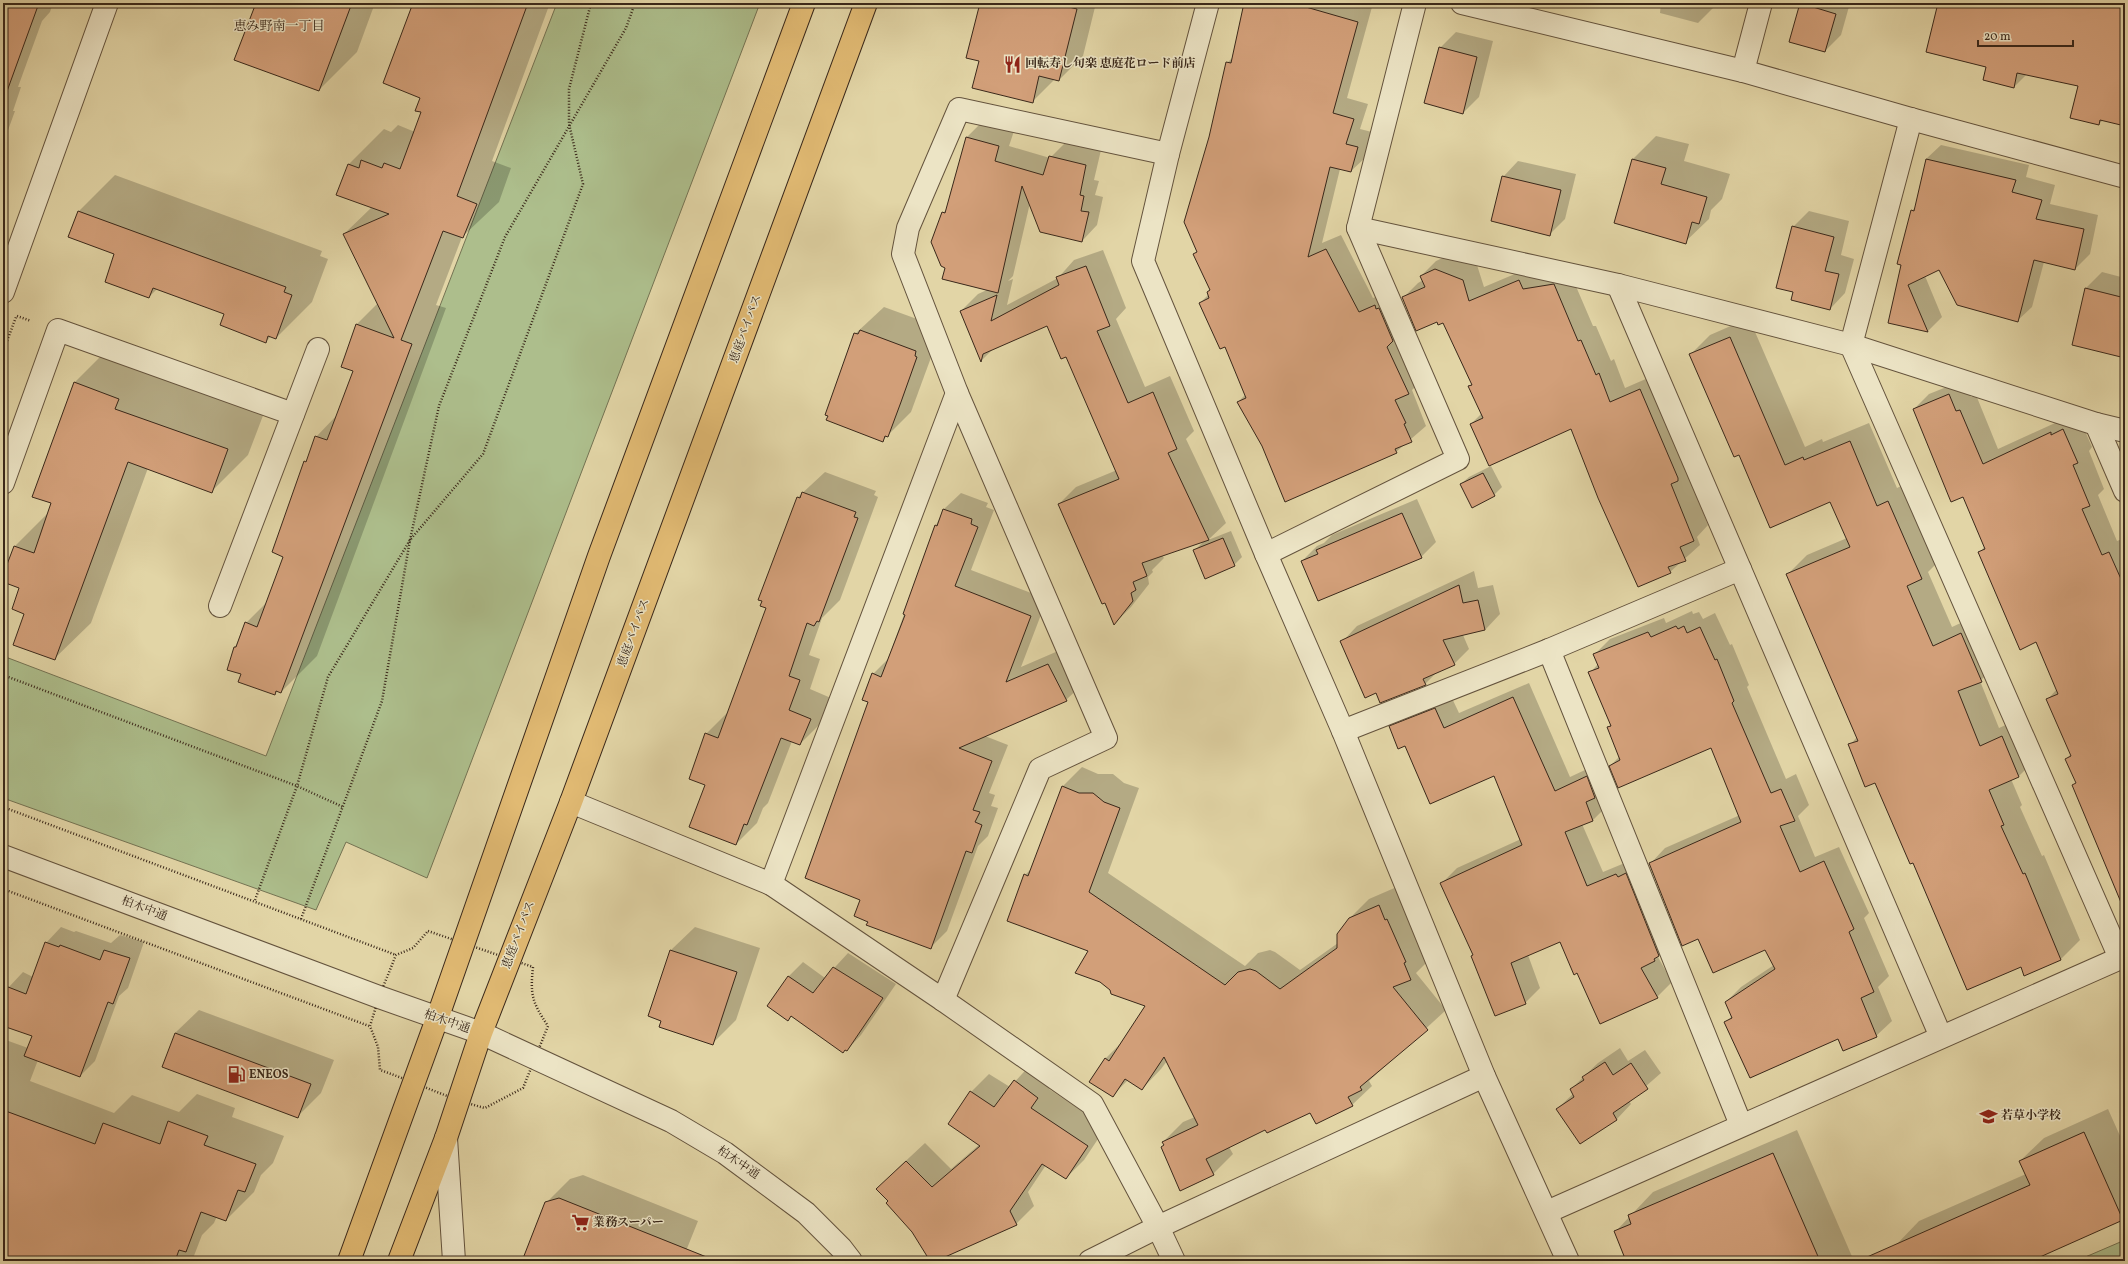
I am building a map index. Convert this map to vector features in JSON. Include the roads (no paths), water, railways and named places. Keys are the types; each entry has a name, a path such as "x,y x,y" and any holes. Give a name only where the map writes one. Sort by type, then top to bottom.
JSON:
{"highway":[{"path":"349,1261 437,1019 599,556 804,3"},
{"name":"恵庭バイパス","path":"399,1261 446,1138 481,1033 571,802 866,3"}],"street":[{"path":"3,292 107,3"},
{"path":"1208,3 1168,154 1143,261 1266,554 1343,731 1484,1076 1568,1261"},
{"path":"1266,554 1458,459 1358,228 1415,3"},
{"path":"1462,3 1743,71 1911,119 2125,177"},
{"path":"1743,71 1761,3"},
{"path":"943,1000 1040,769 1106,738 957,393 903,254 908,228 959,109 1168,154"},
{"path":"1547,1212 2122,957 1851,345 1911,119"},
{"path":"1358,228 1618,285 1851,345 2096,424 2125,431"},
{"path":"1618,285 1941,1037"},
{"path":"3,483 58,330 294,414"},
{"path":"220,606 318,349"},
{"path":"771,884 957,393"},
{"path":"2096,424 2125,491"},
{"path":"1343,731 1549,650 1740,569"},
{"path":"1549,650 1741,1125"},
{"path":"571,802 771,884 943,1000 1092,1104 1158,1227 1174,1261"},
{"name":"柏木中通","path":"3,856 437,1019 481,1033 671,1121 725,1153 806,1213 841,1248 851,1261"},
{"path":"1090,1261 1158,1227 1484,1076"},
{"path":"446,1138 454,1261"}],"place":[{"name":"回転寿し旬楽 恵庭花ロード前店","path":"1012,64"},
{"name":"ENEOS","path":"236,1075"},
{"name":"若草小学校","path":"1988,1116"},
{"name":"業務スーパー","path":"580,1223"}],"district":[{"name":"恵み野南一丁目","path":"279,27"}]}
